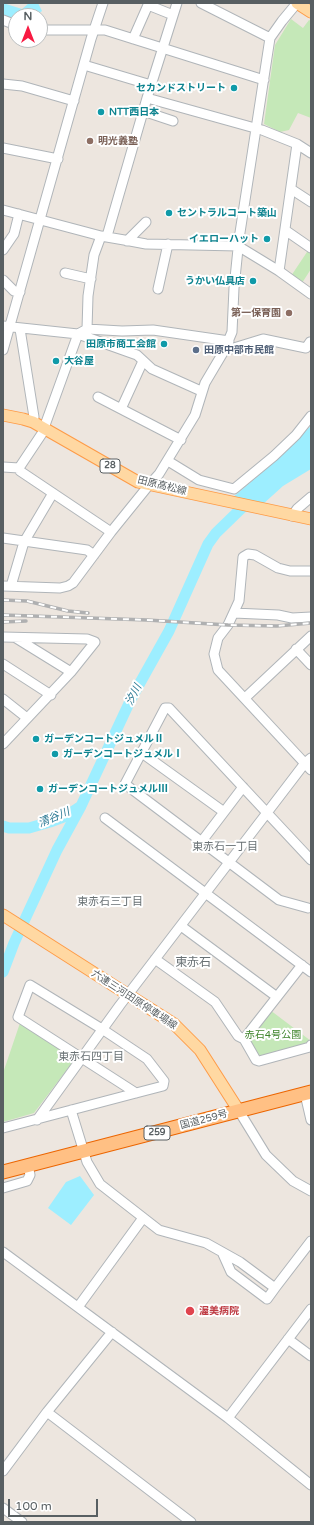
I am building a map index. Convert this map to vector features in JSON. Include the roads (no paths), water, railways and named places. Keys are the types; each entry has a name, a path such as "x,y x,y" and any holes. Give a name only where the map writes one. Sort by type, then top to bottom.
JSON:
{"highway":[{"name":"国道259号","path":"3,1172 308,1093"}],"main road":[{"path":"297,3 311,12"},
{"name":"田原高松線","path":"3,415 33,422 138,482 276,513 311,519"},
{"name":"六連三河田原停車場線","path":"6,917 174,1024 200,1050 239,1111"}],"street":[{"path":"3,350 6,326 20,292 84,65 104,3"},
{"path":"87,329 88,296 94,255 104,236 177,3"},
{"path":"201,3 270,38"},
{"path":"53,493 24,542 7,586 60,588 73,583 111,532 159,474 195,415 205,383 224,351 232,332 238,246 270,38 297,3"},
{"path":"133,39 148,5 174,15"},
{"path":"48,30 105,30 264,80"},
{"path":"84,65 151,85"},
{"path":"3,84 22,86 74,101"},
{"path":"147,98 256,128 297,144 311,153"},
{"path":"143,111 173,121"},
{"path":"279,271 297,144"},
{"path":"3,148 58,159"},
{"path":"291,189 311,202"},
{"path":"3,210 104,236 146,244 238,246 279,271 311,294"},
{"path":"3,250 14,234 19,214"},
{"path":"127,241 146,222"},
{"path":"285,230 311,248"},
{"path":"158,289 168,244"},
{"path":"64,272 91,279"},
{"path":"3,280 14,290 20,292"},
{"path":"6,326 20,329 78,334 137,355 152,369 201,392"},
{"path":"20,329 34,417 33,422"},
{"path":"19,468 45,428 78,334 87,329 122,331 153,330 229,341"},
{"path":"224,351 263,339 306,348 311,342"},
{"path":"121,409 144,361"},
{"path":"98,397 181,440"},
{"path":"296,435 311,416"},
{"path":"221,500 274,456 311,421"},
{"path":"168,461 199,480 234,489"},
{"path":"3,468 19,468"},
{"path":"19,468 20,471 111,532"},
{"path":"292,516 297,509 311,497"},
{"path":"3,538 87,550 94,555"},
{"path":"37,1120 102,1029 155,959 230,862 309,764 218,670 214,654 218,638 234,613 239,601 241,564 243,557 248,554 255,555 278,568 290,571 311,571"},
{"path":"234,613 278,615 292,618 311,617"},
{"path":"245,698 311,636"},
{"path":"3,637 87,639 95,642 72,672 3,744"},
{"path":"15,637 72,672"},
{"path":"296,649 311,665"},
{"path":"3,664 51,695"},
{"path":"3,700 27,718"},
{"path":"310,907 279,900 125,784 165,708 169,708 311,860"},
{"path":"142,753 224,812"},
{"path":"202,841 244,787"},
{"path":"104,818 311,972"},
{"path":"181,926 277,997"},
{"path":"155,959 215,1002 238,1036 244,1040 256,1060 259,1061 311,1048"},
{"path":"244,1040 302,965"},
{"path":"3,1128 37,1120 162,1086 164,1081 147,1059 102,1029 30,986 18,1018 136,1093"},
{"path":"308,1093 311,1120"},
{"path":"70,1110 87,1162 100,1184 159,1230 206,1243 240,1262 275,1288"},
{"path":"239,1111 266,1155 293,1181 311,1191"},
{"path":"3,1188 27,1181 30,1175 28,1165"},
{"path":"78,1307 143,1218"},
{"path":"222,1252 231,1272 267,1299 311,1241"},
{"path":"3,1252 228,1418 311,1485"},
{"path":"228,1418 311,1309"},
{"path":"3,1471 47,1412 112,1332"},
{"path":"288,1339 311,1356"},
{"path":"47,1412 191,1522"},
{"path":"3,1508 22,1522"}],"water":[{"path":"3,3 19,8 8,8 8,17 3,15"},
{"path":"29,3 38,3 40,8 23,8"},
{"path":"311,426 311,469 283,486 262,505 232,498 279,458"},
{"path":"80,1176 94,1195 71,1225 48,1208 66,1182"}],"waterway":[{"name":"汐川","path":"3,972 14,943 57,850 81,806 131,699 169,631 208,544 216,533 250,500"},
{"name":"清谷川","path":"3,826 9,828 29,828 66,816 81,806"}],"railway":[{"path":"3,600 27,601 68,611 88,613"},
{"path":"3,615 147,620 228,625 277,626 311,623"},
{"path":"3,622 26,621"}],"place":[{"name":"セカンドストリート","path":"234,88"},
{"name":"NTT西日本","path":"101,112"},
{"name":"明光義塾","path":"90,141"},
{"name":"セントラルコート築山","path":"169,213"},
{"name":"イエローハット","path":"267,239"},
{"name":"うかい仏具店","path":"253,281"},
{"name":"第一保育園","path":"289,313"},
{"name":"田原市商工会館","path":"164,344"},
{"name":"田原中部市民館","path":"196,350"},
{"name":"大谷屋","path":"56,361"},
{"name":"ガーデンコートジュメルⅡ","path":"36,739"},
{"name":"ガーデンコートジュメルⅠ","path":"55,754"},
{"name":"ガーデンコートジュメルⅢ","path":"40,789"},
{"name":"渥美病院","path":"190,1311"}],"district":[{"name":"東赤石一丁目","path":"225,847"},
{"name":"東赤石三丁目","path":"110,902"},
{"name":"東赤石","path":"193,963"},
{"name":"東赤石四丁目","path":"91,1057"}],"park label":[{"name":"赤石4号公園","path":"273,1035"}]}
